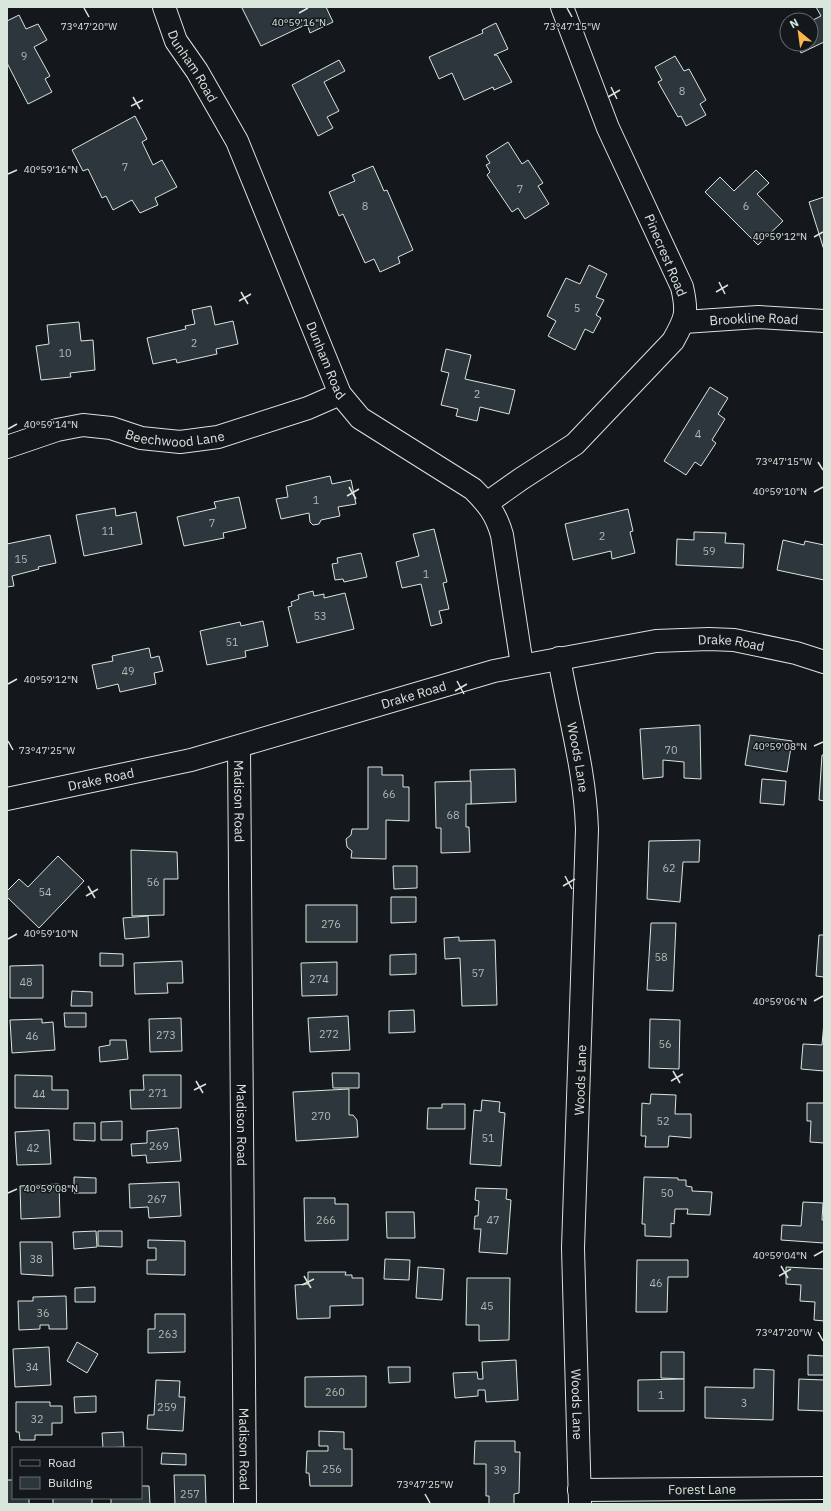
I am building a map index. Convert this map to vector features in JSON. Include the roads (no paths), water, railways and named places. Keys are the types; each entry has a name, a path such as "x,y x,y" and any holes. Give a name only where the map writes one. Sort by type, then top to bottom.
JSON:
{"street":[{"name":"Dunham Road","path":"164,7 176,41 197,71 236,141 340,394 360,418 473,489 487,503 498,518 502,535 522,665"},
{"name":"Pinecrest Road","path":"487,503 575,444 673,341 684,322 686,306 682,287 608,128 562,7"},
{"name":"Brookline Road","path":"684,322 758,317 824,321"},
{"name":"Beechwood Lane","path":"7,447 57,430 83,425 111,428 140,438 180,442 218,437 308,408 340,394"},
{"name":"Drake Road","path":"7,799 191,760 494,671 656,641 709,638 734,640 796,653 824,662"},
{"name":"Woods Lane","path":"559,658 580,758 586,798 587,828 582,1031 573,1248 580,1497"},
{"name":"Madison Road","path":"239,747 245,1504"},
{"name":"Forest Lane","path":"580,1497 824,1488"}]}
